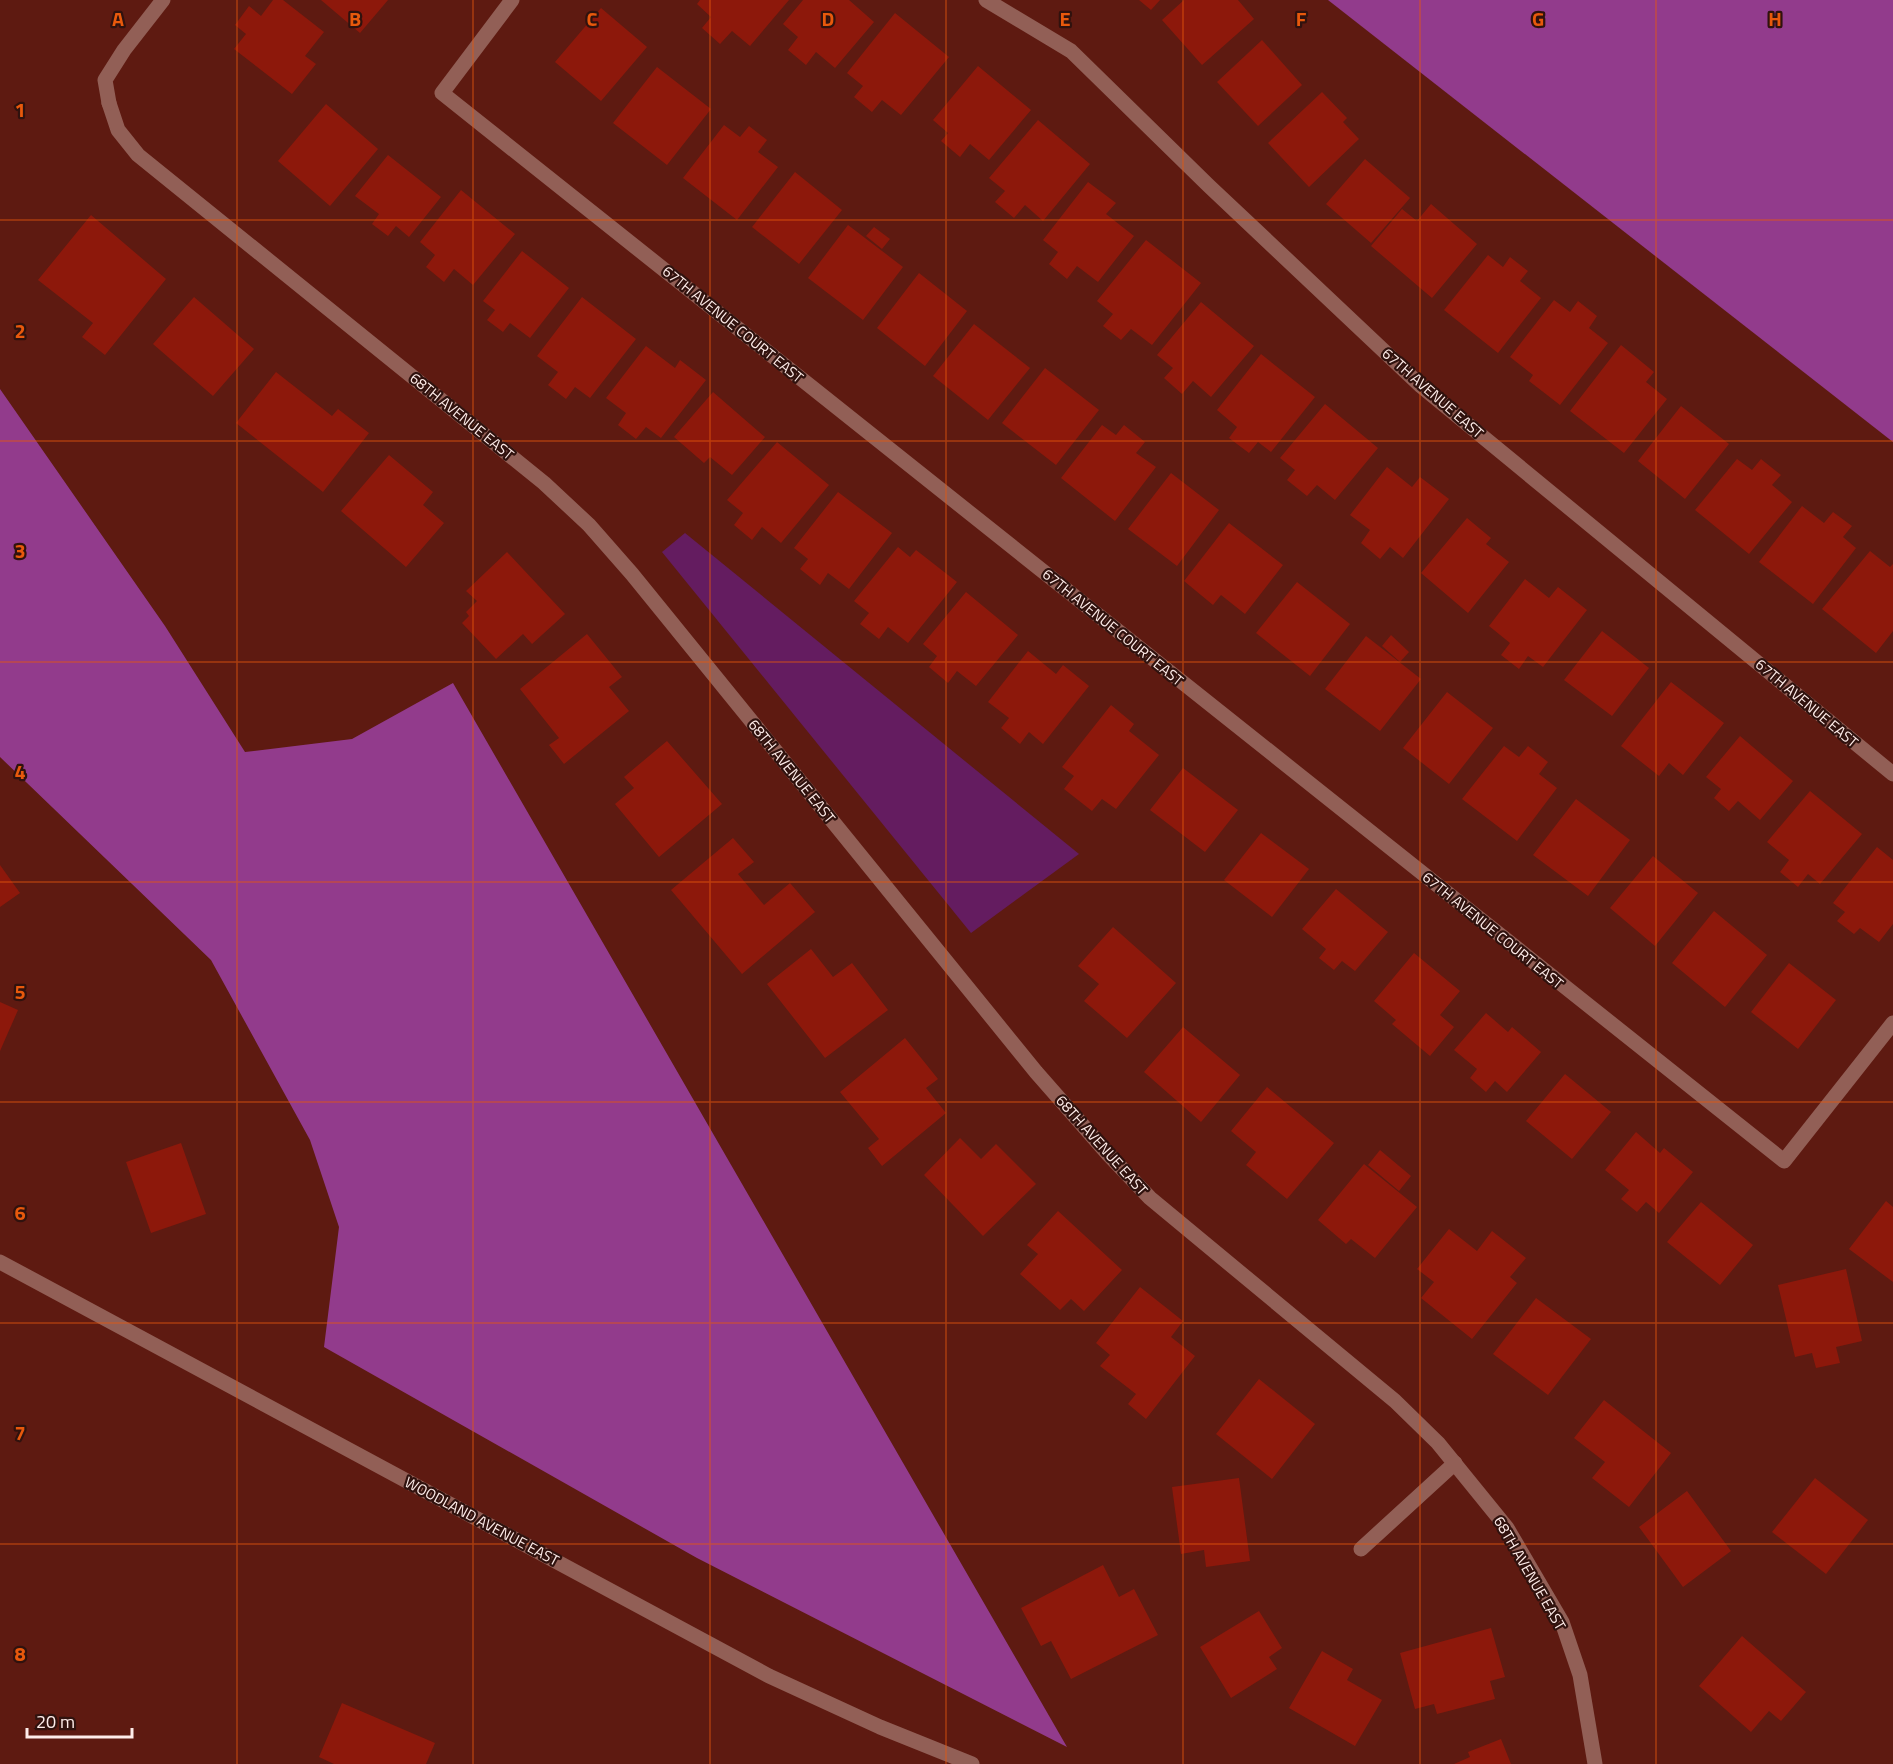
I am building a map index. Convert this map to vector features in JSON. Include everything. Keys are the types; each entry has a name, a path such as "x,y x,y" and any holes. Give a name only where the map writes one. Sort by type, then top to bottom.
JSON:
{"street":[{"name":"68TH AVENUE EAST","path":"163,0 124,50 105,80 109,103 118,130 138,154 544,483 590,525 1036,1072 1108,1154 1150,1198 1395,1401 1438,1443 1507,1528 1562,1622 1580,1675 1595,1764"},
{"name":"67TH AVENUE COURT EAST","path":"512,0 442,93 1784,1161 1893,1023"},
{"name":"67TH AVENUE EAST","path":"986,0 1071,51 1209,186 1421,386 1893,774"},
{"name":"WOODLAND AVENUE EAST","path":"0,1262 769,1676 880,1727 972,1764"},
{"path":"1361,1550 1455,1464"}],"shaded area":[{"path":"1328,0 1893,0 1893,442"},
{"path":"0,389 165,626 245,752 352,739 453,683 1067,1747 697,1558 324,1347 339,1227 310,1140 211,960 0,757"},
{"path":"685,533 1079,854 971,933 662,552"}],"building":[{"path":"273,0 283,0 324,32 305,56 316,64 292,94 234,49 246,34 235,25 249,6 261,16"},
{"path":"321,0 388,0 360,33"},
{"path":"700,0 789,0 750,46 732,31 720,44 702,28 711,17 697,4"},
{"path":"803,0 849,0 874,22 835,68 816,52 806,65 788,50 798,37 783,24"},
{"path":"1139,0 1160,0 1151,10"},
{"path":"1184,0 1238,0 1254,19 1202,65 1162,20"},
{"path":"601,8 647,47 601,101 555,62"},
{"path":"895,13 949,57 901,115 882,100 872,112 854,97 863,86 847,73"},
{"path":"1262,40 1302,85 1258,126 1217,82"},
{"path":"978,66 1031,110 989,160 970,144 960,157 941,141 948,133 933,120"},
{"path":"657,67 711,109 667,165 613,123"},
{"path":"1322,92 1347,118 1343,122 1359,139 1309,187 1268,143"},
{"path":"326,104 378,149 330,206 278,161"},
{"path":"1038,120 1090,164 1043,221 1025,205 1014,218 995,202 1005,191 989,178"},
{"path":"724,125 740,137 749,126 767,140 758,152 778,167 737,220 683,178"},
{"path":"388,155 441,197 409,237 396,226 388,236 372,224 379,214 355,196"},
{"path":"1365,159 1410,198 1371,243 1326,204"},
{"path":"795,172 842,210 799,264 752,227"},
{"path":"1088,182 1116,203 1106,214 1134,236 1098,282 1077,266 1067,279 1049,264 1058,252 1043,240"},
{"path":"461,190 515,234 473,285 454,269 444,282 426,267 435,255 420,242"},
{"path":"1431,204 1477,244 1432,298 1371,246 1402,209 1417,221"},
{"path":"91,215 166,279 105,355 82,337 93,323 38,280"},
{"path":"848,225 903,267 863,320 808,278"},
{"path":"874,227 890,239 882,249 866,236"},
{"path":"1146,240 1201,283 1152,345 1131,329 1121,340 1103,326 1113,314 1097,301"},
{"path":"522,251 569,288 530,338 510,323 503,332 487,320 495,310 483,301"},
{"path":"1488,255 1503,267 1510,257 1528,271 1520,281 1541,298 1498,353 1444,310"},
{"path":"919,273 967,311 925,366 877,328"},
{"path":"194,297 254,349 213,396 153,344"},
{"path":"582,297 636,339 590,398 575,387 566,399 548,385 558,372 537,356"},
{"path":"1554,300 1570,312 1578,301 1597,316 1589,328 1608,343 1560,405 1529,381 1533,375 1510,357"},
{"path":"1201,302 1254,346 1211,397 1193,381 1182,394 1164,378 1173,368 1157,355"},
{"path":"974,324 1030,368 988,420 933,376"},
{"path":"1621,345 1654,372 1646,382 1667,399 1624,453 1570,411"},
{"path":"646,346 675,368 680,360 706,380 661,438 646,427 636,439 618,425 626,413 606,398"},
{"path":"1261,354 1315,397 1271,452 1258,442 1249,453 1229,438 1237,427 1217,410"},
{"path":"1045,368 1099,410 1056,465 1002,423"},
{"path":"276,372 332,416 338,409 369,433 323,492 236,423"},
{"path":"713,392 765,437 732,475 710,457 704,463 674,437"},
{"path":"1325,404 1378,448 1335,500 1317,485 1307,496 1287,480 1295,470 1280,458"},
{"path":"1681,406 1729,444 1685,499 1638,461"},
{"path":"1102,425 1116,435 1124,425 1145,442 1136,453 1156,467 1115,521 1061,478"},
{"path":"777,442 829,485 781,543 762,527 752,540 734,525 743,513 727,500"},
{"path":"389,455 433,492 423,505 444,523 406,567 341,511"},
{"path":"1737,459 1752,470 1761,459 1781,475 1772,485 1792,502 1749,554 1695,510"},
{"path":"1387,467 1412,487 1420,477 1449,499 1403,558 1390,547 1380,559 1361,543 1370,530 1350,515"},
{"path":"1171,473 1219,510 1177,566 1128,529"},
{"path":"838,492 892,533 849,589 828,573 820,585 800,569 808,559 794,548"},
{"path":"1802,506 1824,523 1833,512 1852,526 1843,537 1856,548 1813,604 1759,562"},
{"path":"1467,518 1491,538 1486,544 1509,562 1468,613 1421,573"},
{"path":"1229,523 1283,565 1245,614 1221,595 1213,605 1184,581"},
{"path":"898,547 910,557 916,550 957,582 908,643 888,627 879,639 860,624 869,613 854,601"},
{"path":"1870,551 1890,567 1893,564 1893,631 1876,653 1822,609"},
{"path":"507,552 565,614 532,644 523,634 496,659 462,623 469,616 466,612 477,601 466,591"},
{"path":"1525,579 1549,598 1558,587 1587,610 1543,667 1528,656 1519,669 1501,655 1510,643 1489,626"},
{"path":"1297,582 1350,624 1310,676 1256,633"},
{"path":"966,592 1018,635 976,686 957,671 948,683 929,667 937,656 923,644"},
{"path":"1602,631 1649,668 1612,716 1564,680"},
{"path":"587,634 622,677 609,687 629,711 564,764 549,745 559,738 520,689"},
{"path":"1391,635 1409,652 1400,662 1382,646"},
{"path":"1366,636 1421,679 1380,731 1325,689"},
{"path":"1028,651 1056,674 1063,665 1089,686 1043,744 1029,732 1020,744 1001,728 1009,718 988,702"},
{"path":"1671,682 1724,723 1683,775 1669,763 1659,776 1621,746"},
{"path":"1447,692 1493,728 1449,784 1403,748"},
{"path":"1111,705 1134,724 1129,731 1159,755 1116,809 1102,799 1092,811 1064,789 1074,776 1062,767"},
{"path":"1740,736 1793,781 1760,820 1738,801 1729,811 1714,798 1721,789 1706,777"},
{"path":"667,741 722,804 659,857 615,804 634,788 624,777"},
{"path":"1504,746 1519,757 1528,746 1548,762 1539,774 1557,788 1517,841 1462,799"},
{"path":"1183,768 1238,810 1205,852 1150,810"},
{"path":"1810,791 1862,834 1820,884 1808,874 1798,887 1780,872 1789,860 1767,842"},
{"path":"1576,799 1630,840 1588,896 1533,855"},
{"path":"1261,833 1309,869 1272,917 1224,880"},
{"path":"733,838 754,862 738,874 764,905 790,883 815,912 742,974 671,890"},
{"path":"1877,847 1893,860 1893,924 1879,942 1860,928 1854,934 1837,921 1845,912 1833,903"},
{"path":"1653,856 1698,893 1655,946 1610,908"},
{"path":"0,865 20,893 0,907"},
{"path":"1336,889 1388,932 1355,971 1342,961 1334,970 1319,958 1326,949 1302,929"},
{"path":"1714,911 1767,955 1725,1007 1672,963"},
{"path":"1113,927 1176,983 1127,1038 1084,1001 1099,984 1078,966"},
{"path":"811,949 833,977 852,963 888,1010 825,1058 767,984"},
{"path":"1414,953 1460,991 1440,1015 1454,1027 1430,1056 1392,1024 1396,1020 1374,1001"},
{"path":"1789,963 1836,1000 1798,1049 1751,1012"},
{"path":"0,1002 18,1010 0,1051"},
{"path":"1486,1013 1508,1032 1512,1027 1541,1052 1507,1092 1495,1081 1486,1092 1470,1078 1477,1069 1454,1050"},
{"path":"1183,1027 1240,1075 1201,1122 1144,1072"},
{"path":"905,1038 938,1079 926,1088 946,1113 882,1166 868,1148 879,1139 840,1092"},
{"path":"1565,1074 1611,1112 1572,1159 1526,1121"},
{"path":"1267,1087 1334,1143 1287,1199 1246,1165 1256,1152 1231,1131"},
{"path":"1636,1132 1660,1153 1664,1148 1693,1172 1659,1213 1646,1202 1637,1212 1621,1199 1629,1190 1605,1170"},
{"path":"960,1138 981,1159 996,1144 1036,1184 983,1236 924,1175"},
{"path":"181,1143 206,1214 151,1233 126,1162"},
{"path":"1380,1150 1411,1176 1399,1191 1368,1165"},
{"path":"1364,1164 1417,1207 1375,1258 1351,1239 1346,1244 1318,1220"},
{"path":"1886,1201 1893,1207 1893,1282 1849,1249"},
{"path":"1701,1202 1753,1245 1720,1285 1667,1242"},
{"path":"1058,1211 1122,1270 1084,1311 1071,1299 1060,1310 1020,1274 1038,1254 1027,1245"},
{"path":"1449,1229 1477,1251 1492,1231 1526,1258 1510,1277 1517,1283 1472,1339 1421,1298 1434,1282 1417,1269"},
{"path":"1846,1269 1862,1341 1836,1347 1840,1363 1816,1368 1812,1353 1795,1357 1778,1285"},
{"path":"1140,1287 1183,1321 1171,1337 1195,1356 1146,1419 1128,1404 1136,1394 1100,1366 1110,1355 1096,1343"},
{"path":"1536,1298 1591,1339 1548,1395 1493,1354"},
{"path":"1259,1379 1315,1424 1272,1479 1216,1434"},
{"path":"1604,1400 1671,1453 1629,1507 1592,1478 1605,1462 1574,1438"},
{"path":"1239,1478 1250,1561 1206,1567 1204,1550 1181,1554 1172,1487"},
{"path":"1815,1478 1868,1520 1826,1574 1772,1532"},
{"path":"1687,1491 1731,1551 1683,1587 1639,1527"},
{"path":"1103,1565 1119,1597 1134,1589 1158,1635 1071,1679 1051,1641 1041,1646 1021,1608"},
{"path":"1259,1611 1282,1648 1269,1657 1277,1669 1231,1698 1200,1647"},
{"path":"1491,1628 1505,1677 1490,1681 1495,1699 1437,1714 1434,1704 1415,1709 1400,1653"},
{"path":"1742,1636 1806,1692 1781,1721 1769,1711 1751,1732 1699,1686"},
{"path":"1322,1651 1353,1669 1347,1680 1382,1700 1355,1746 1289,1708"},
{"path":"342,1703 435,1743 426,1764 334,1764 319,1757"},
{"path":"1501,1739 1511,1764 1454,1764 1470,1757 1468,1752"}]}
